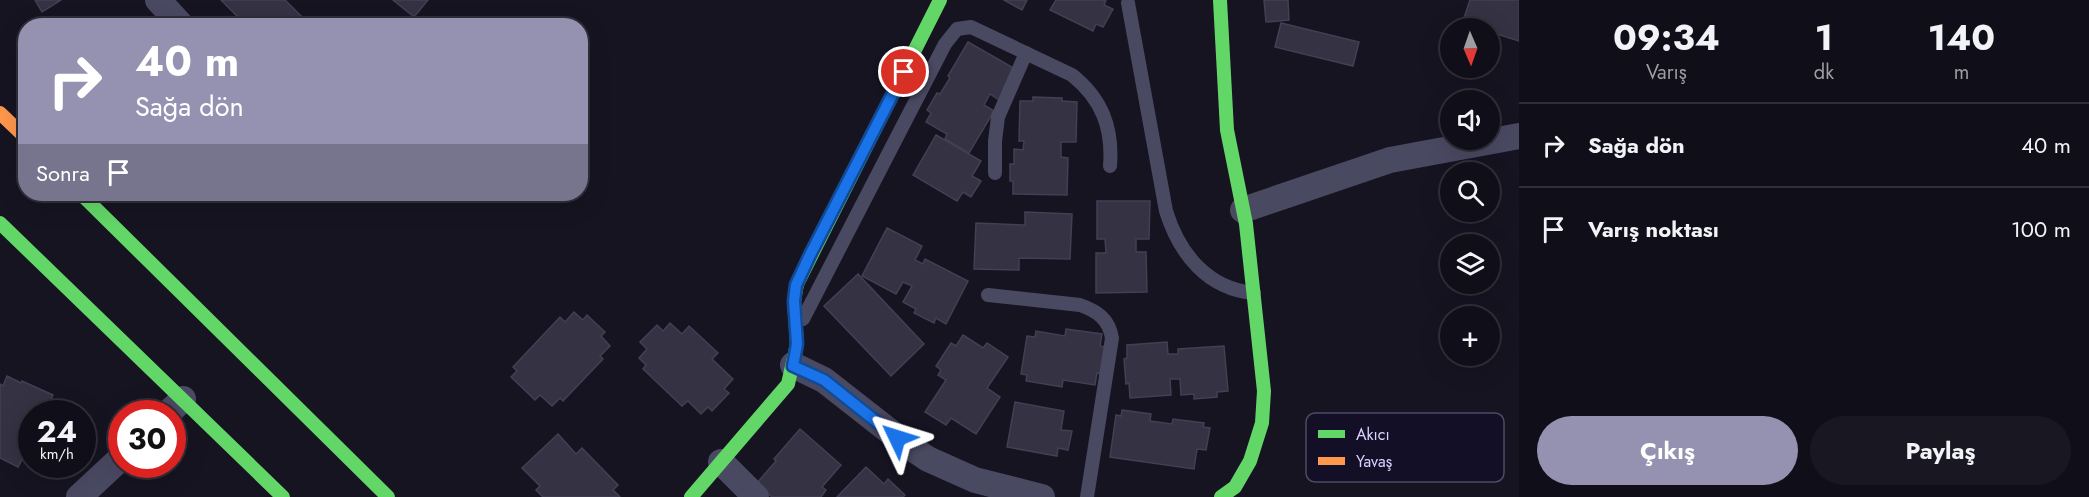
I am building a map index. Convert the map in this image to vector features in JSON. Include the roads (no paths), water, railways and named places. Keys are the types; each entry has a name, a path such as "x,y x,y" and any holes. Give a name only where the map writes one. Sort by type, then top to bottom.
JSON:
{"street":[{"path":"158,0 175,18"},
{"path":"691,497 788,384 797,344 794,301 796,285 940,0"},
{"path":"1220,0 1227,130 1243,210 1263,376 1262,423 1257,444 1241,479 1221,497"},
{"path":"0,113 18,130"},
{"path":"1243,210 1390,160 1519,136"},
{"path":"88,201 388,497"},
{"path":"0,223 169,400"},
{"path":"793,366 824,380 869,413 893,435 928,459 975,480 1041,497"},
{"path":"186,415 284,497"},
{"path":"722,462 756,497"},
{"path":"79,497 108,470"}],"lane":[{"path":"1128,3 1166,211 1172,228 1190,259 1211,279 1233,290 1254,292"},
{"path":"796,333 945,44 952,33 965,26 1072,75 1092,94 1100,105 1108,127 1111,150 1110,166"},
{"path":"995,173 998,117 1026,53"},
{"path":"988,295 1080,305 1094,310 1111,327 1112,338 1087,497"}]}
